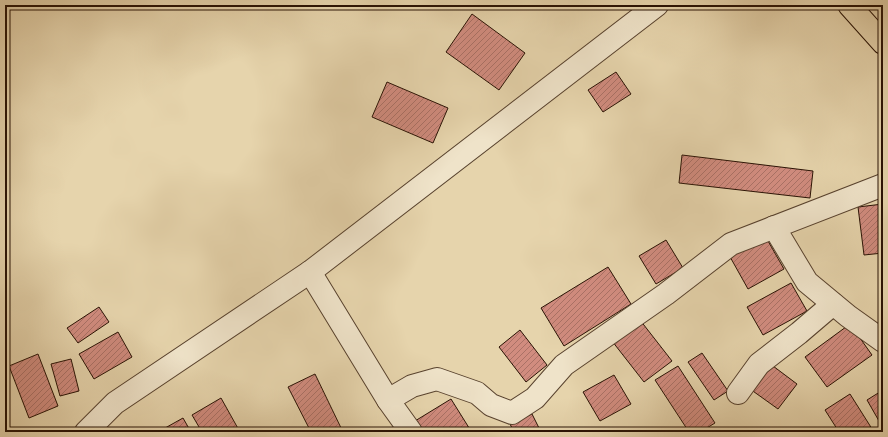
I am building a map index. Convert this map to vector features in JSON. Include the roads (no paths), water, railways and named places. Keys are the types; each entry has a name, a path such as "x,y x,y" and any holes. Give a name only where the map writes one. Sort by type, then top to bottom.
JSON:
{"main road":[{"path":"850,5 883,43"}],"street":[{"path":"86,432 116,403 310,272 657,5"},
{"path":"388,400 412,386 437,379 477,393 491,405 512,413 535,398 564,365 666,294 731,244 883,185"},
{"path":"774,227 807,282 848,316 883,340"},
{"path":"310,272 388,400 411,432"},
{"path":"738,394 759,364 833,304"}]}
